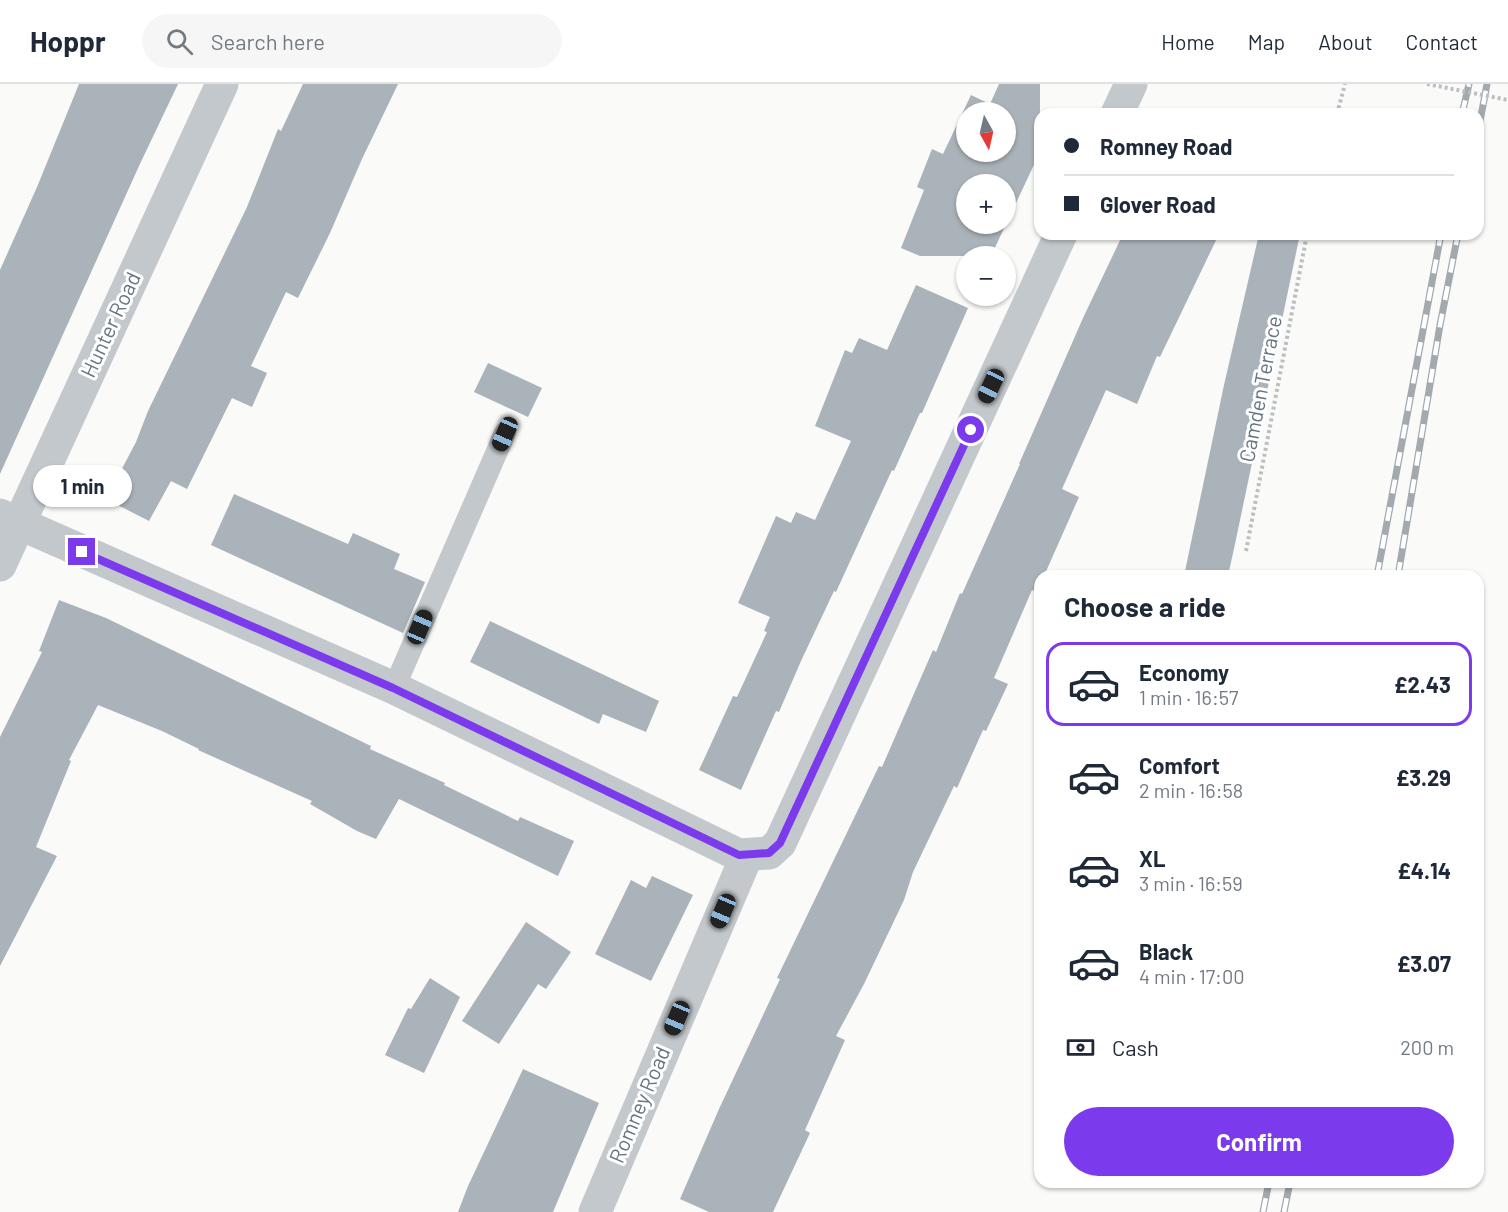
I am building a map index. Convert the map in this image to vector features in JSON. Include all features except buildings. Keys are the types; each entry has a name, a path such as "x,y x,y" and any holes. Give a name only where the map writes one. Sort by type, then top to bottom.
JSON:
{"street":[{"name":"Hunter Road","path":"0,565 10,520 222,84"},
{"path":"1120,108 1131,84"},
{"path":"10,520 393,688 739,855 769,853 780,843 1059,240"},
{"name":"Romney Road","path":"595,1212 747,855"}],"lane":[{"path":"393,688 505,434"}],"path":[{"path":"1339,108 1345,84"},
{"path":"1427,84 1508,100"},
{"name":"Camden Terrace","path":"1246,550 1306,240"}],"railway":[{"path":"1463,108 1469,84"},
{"path":"1482,108 1487,84"},
{"path":"1378,570 1440,240"},
{"path":"1399,570 1440,325 1457,240"},
{"path":"1263,1212 1268,1188"},
{"path":"1284,1212 1289,1188"}],"route":[{"path":"82,552 393,688 739,855 769,853 780,843 971,430"}]}
